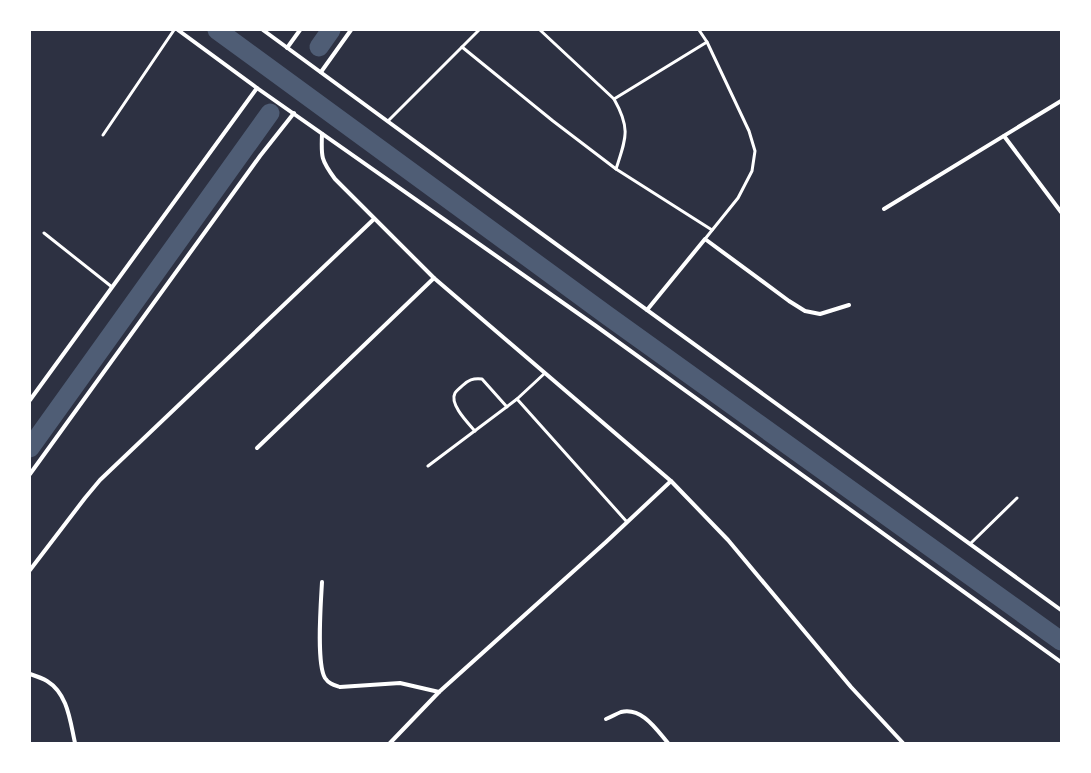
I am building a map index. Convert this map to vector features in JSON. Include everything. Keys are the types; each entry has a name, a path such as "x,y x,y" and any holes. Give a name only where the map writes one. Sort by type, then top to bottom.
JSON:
{"street":[{"path":"178,30 257,88 596,326 1061,662"},
{"path":"263,30 1061,610"},
{"path":"287,48 300,30"},
{"path":"321,72 351,30"},
{"path":"30,400 257,88"},
{"path":"884,209 1061,101"},
{"path":"30,474 260,156 294,113"},
{"path":"322,134 321,154 326,166 335,179 434,278 671,481 728,540 851,687 904,743"},
{"path":"1004,136 1061,212"},
{"path":"30,570 100,480 374,219"},
{"path":"647,310 705,239 789,301 805,311 820,314 849,305"},
{"path":"257,448 434,278"},
{"path":"390,743 439,692 671,481"},
{"path":"322,582 320,613 321,668 325,678 331,684 340,687 400,683 439,692"},
{"path":"30,674 48,681 59,692 66,706 75,743"},
{"path":"606,719 621,712 632,712 640,715 650,723 668,743"}],"lane":[{"path":"102,135 174,30"},
{"path":"388,121 479,30"},
{"path":"540,30 614,99 622,113 626,124 625,141 616,169"},
{"path":"699,30 707,42 749,131 755,151 752,171 738,198 705,239"},
{"path":"614,99 707,42"},
{"path":"462,48 616,169 646,186 712,230"},
{"path":"44,233 112,287"},
{"path":"428,466 507,407 545,373"},
{"path":"475,431 457,409 454,401 455,393 466,382 474,378 482,379 507,407"},
{"path":"517,399 627,522"},
{"path":"970,544 1017,498"}],"waterway":[{"path":"217,30 608,316 1061,641"},
{"path":"319,47 331,30"},
{"path":"30,448 270,113"}]}
